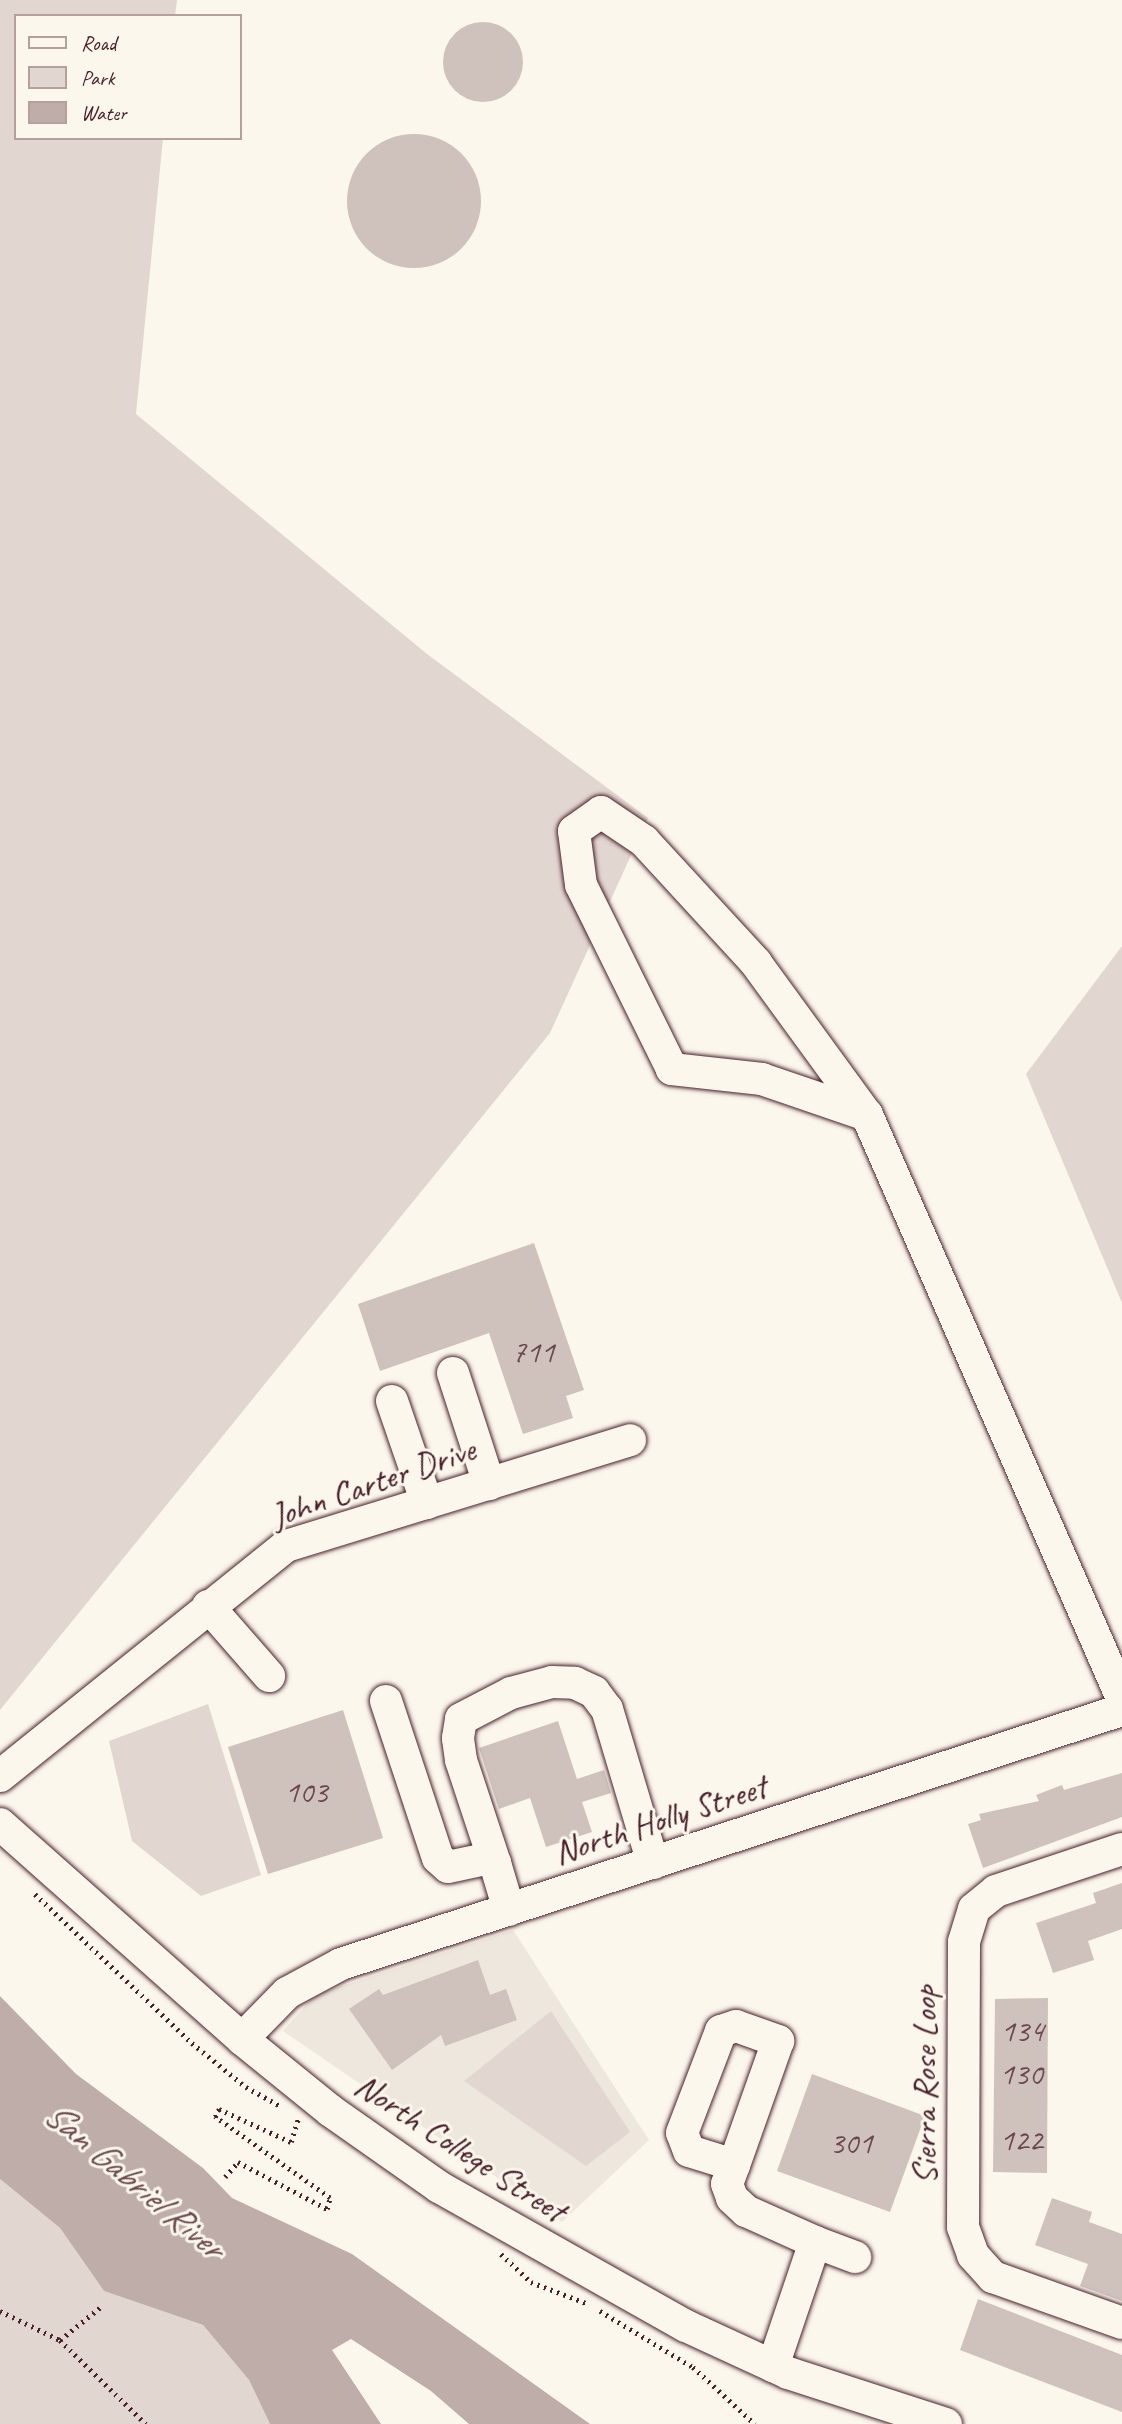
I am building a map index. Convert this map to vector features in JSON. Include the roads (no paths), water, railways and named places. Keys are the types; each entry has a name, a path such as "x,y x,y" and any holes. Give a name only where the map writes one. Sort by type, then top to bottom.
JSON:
{"street":[{"path":"867,1115 762,1080 672,1069 581,885 575,831 601,812 644,841 756,963 867,1115 1122,1698"},
{"path":"453,1373 489,1484"},
{"path":"391,1401 427,1503"},
{"name":"John Carter Drive","path":"0,1776 208,1606 286,1546 630,1440"},
{"path":"208,1606 269,1676"},
{"path":"509,1910 461,1760 458,1738 461,1719 511,1693 552,1682 575,1683 594,1692 607,1709 653,1863"},
{"path":"386,1701 438,1858 448,1867 485,1859 495,1863"},
{"name":"North Holly Street","path":"242,2039 287,1993 341,1964 1122,1710"},
{"name":"North College Street","path":"0,1824 242,2039 331,2111 439,2187 686,2326 773,2366 946,2424"},
{"name":"Sierra Rose Loop","path":"1122,1849 996,1891 974,1909 964,1942 963,2227 973,2255 993,2277 1122,2323"},
{"path":"734,2165 727,2184 732,2198 746,2211 855,2257"},
{"path":"773,2366 815,2242"}],"water":[{"name":"San Gabriel River","path":"0,1996 76,2074 203,2168 232,2198 352,2254 590,2424 469,2424 431,2391 351,2339 332,2350 381,2424 270,2424 249,2380 203,2325 104,2291 60,2228 0,2179"}]}
